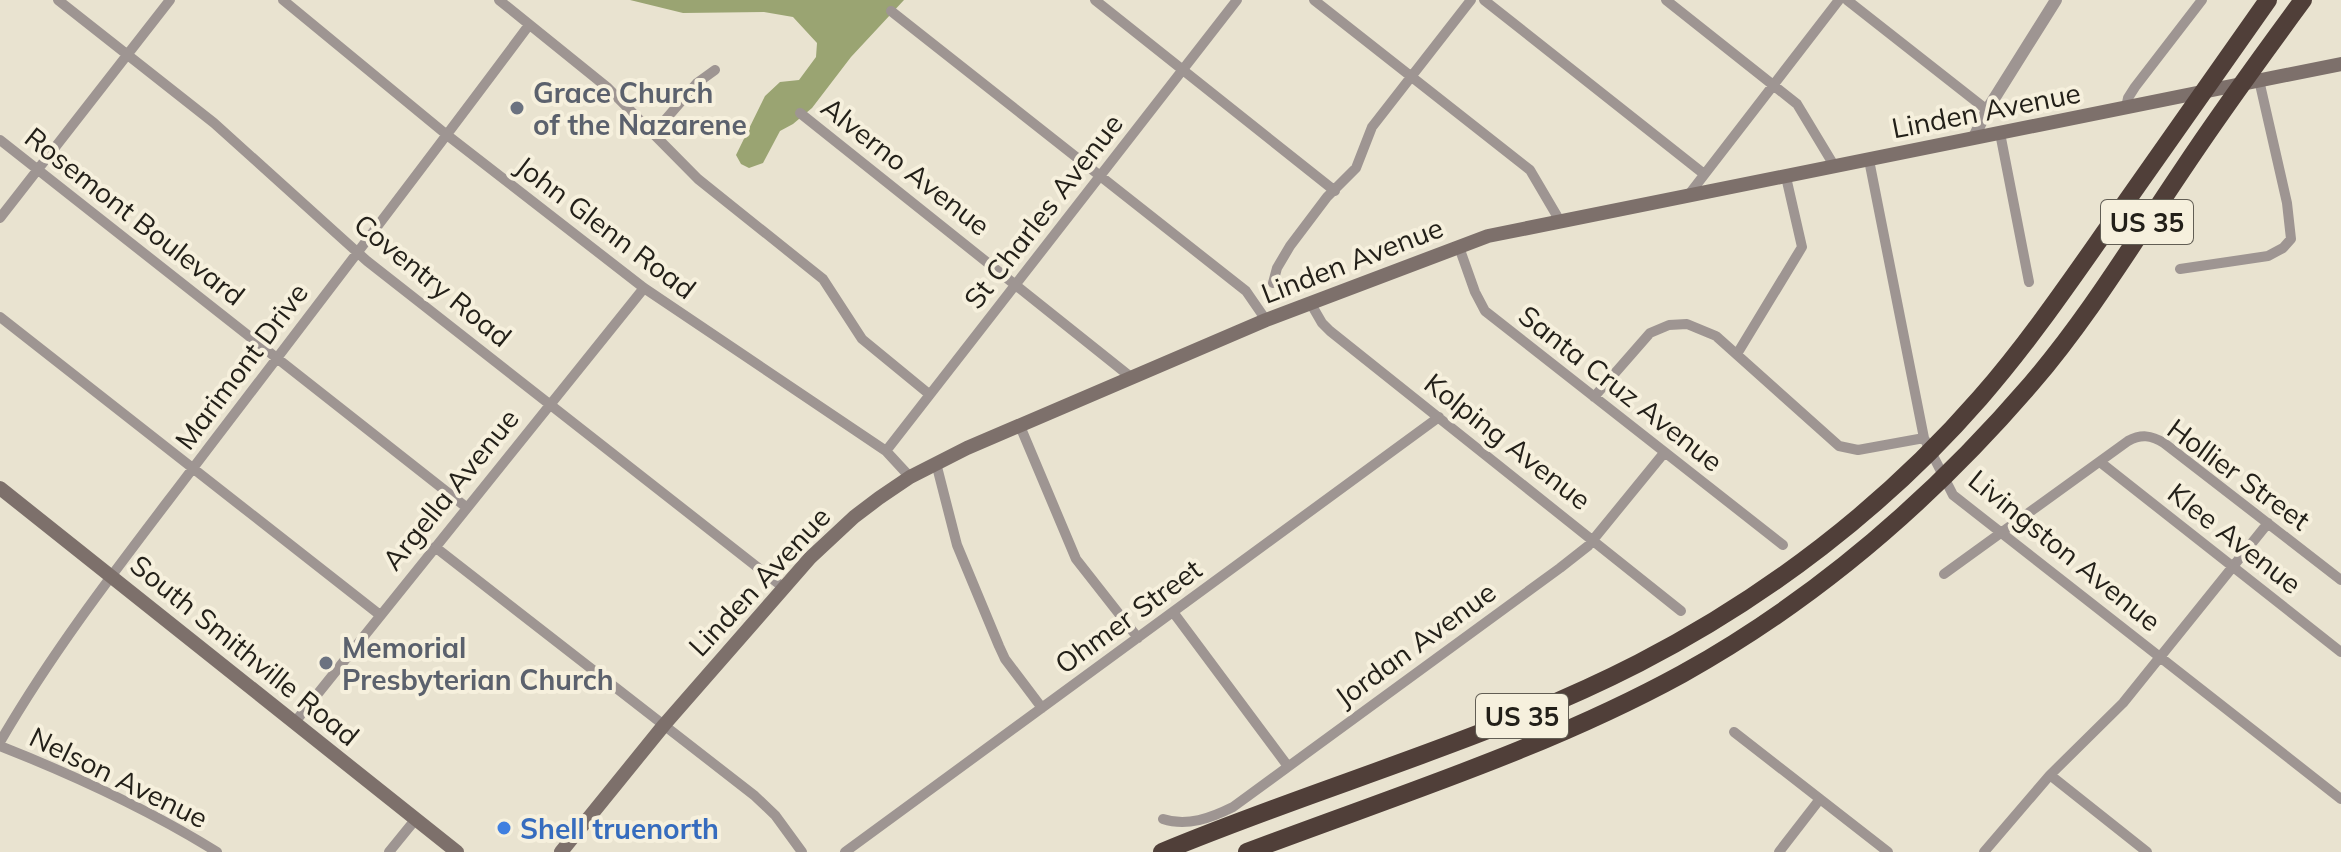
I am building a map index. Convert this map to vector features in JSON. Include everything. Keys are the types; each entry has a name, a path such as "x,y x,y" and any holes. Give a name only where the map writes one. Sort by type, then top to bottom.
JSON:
{"highway":[{"name":"US 35","path":"1162,852 1555,703 1640,662 1752,596 1811,556 1896,483 1960,419 2016,353 2267,0"},
{"name":"US 35","path":"1247,852 1519,749 1597,716 1682,674 1752,632 1803,596 1912,509 2033,382 2303,0"}],"main road":[{"name":"Linden Avenue","path":"561,852 664,725 810,558 854,517 910,477 936,463 1266,320 1488,236 2341,64"},
{"name":"South Smithville Road","path":"0,488 457,852"}],"street":[{"name":"Coventry Road","path":"58,0 224,132 357,252 784,588"},
{"path":"0,218 170,0"},
{"name":"John Glenn Road","path":"283,0 447,135 644,288 886,451 910,477"},
{"path":"499,0 608,88 698,179 823,279 862,339 929,394"},
{"path":"1095,0 1335,191"},
{"name":"St Charles Avenue","path":"886,451 1237,0"},
{"path":"1314,0 1530,170 1560,221"},
{"path":"1273,283 1281,258 1327,197 1356,168 1372,127 1471,0"},
{"path":"1484,0 1704,174"},
{"path":"1666,0 1801,109 1835,167"},
{"path":"1687,197 1839,0"},
{"path":"1847,0 1987,110"},
{"path":"2126,107 2135,87 2202,0"},
{"path":"1974,137 2053,1"},
{"path":"891,11 1246,291 1266,320"},
{"name":"Marimont Drive","path":"0,744 46,664 110,576 529,25"},
{"path":"653,134 697,83 715,70"},
{"path":"2180,269 2268,256 2283,248 2291,239 2287,203 2259,80"},
{"name":"Alverno Avenue","path":"800,113 1132,378"},
{"path":"2000,133 2029,282"},
{"name":"Rosemont Boulevard","path":"0,140 466,507"},
{"name":"Livingston Avenue","path":"1869,160 1924,438 1953,495 2341,799"},
{"path":"1737,354 1802,247 1786,177"},
{"name":"Santa Cruz Avenue","path":"1459,247 1485,311 1783,545"},
{"name":"Argella Avenue","path":"295,722 644,288"},
{"name":"Kolping Avenue","path":"1311,304 1330,331 1681,611"},
{"path":"0,317 380,615"},
{"path":"1594,397 1650,333 1669,325 1687,324 1707,330 1827,436 1846,449 1858,450 1924,438"},
{"name":"Ohmer Street","path":"845,852 1439,417"},
{"path":"1020,426 1076,559 1138,638"},
{"name":"Hollier Street","path":"2100,462 2128,441 2154,437 2341,580"},
{"name":"Jordan Avenue","path":"1163,819 1183,823 1221,813 1560,568 1593,540 1664,453"},
{"path":"1944,574 2100,462"},
{"name":"Klee Avenue","path":"2100,462 2341,652"},
{"path":"936,463 957,545 999,646 1005,659 1042,708"},
{"path":"1984,852 2050,775 2106,722 2268,523"},
{"path":"435,547 755,796 775,815 802,852"},
{"path":"1173,612 1287,765"},
{"path":"1734,732 1888,852"},
{"name":"Nelson Avenue","path":"0,744 96,785 217,852"},
{"path":"2050,775 2147,852"},
{"path":"1779,852 1820,799"},
{"path":"389,852 415,820"}],"green space":[{"path":"630,0 904,0 851,57 812,108 780,131 763,163 749,168 741,164 736,155 765,96 780,82 799,80 816,57 817,43 793,17 764,12 683,13"}],"place":[{"name":"Grace Church of the Nazarene","path":"517,108"},
{"name":"Memorial Presbyterian Church","path":"326,663"},
{"name":"Shell truenorth","path":"504,828"}]}
